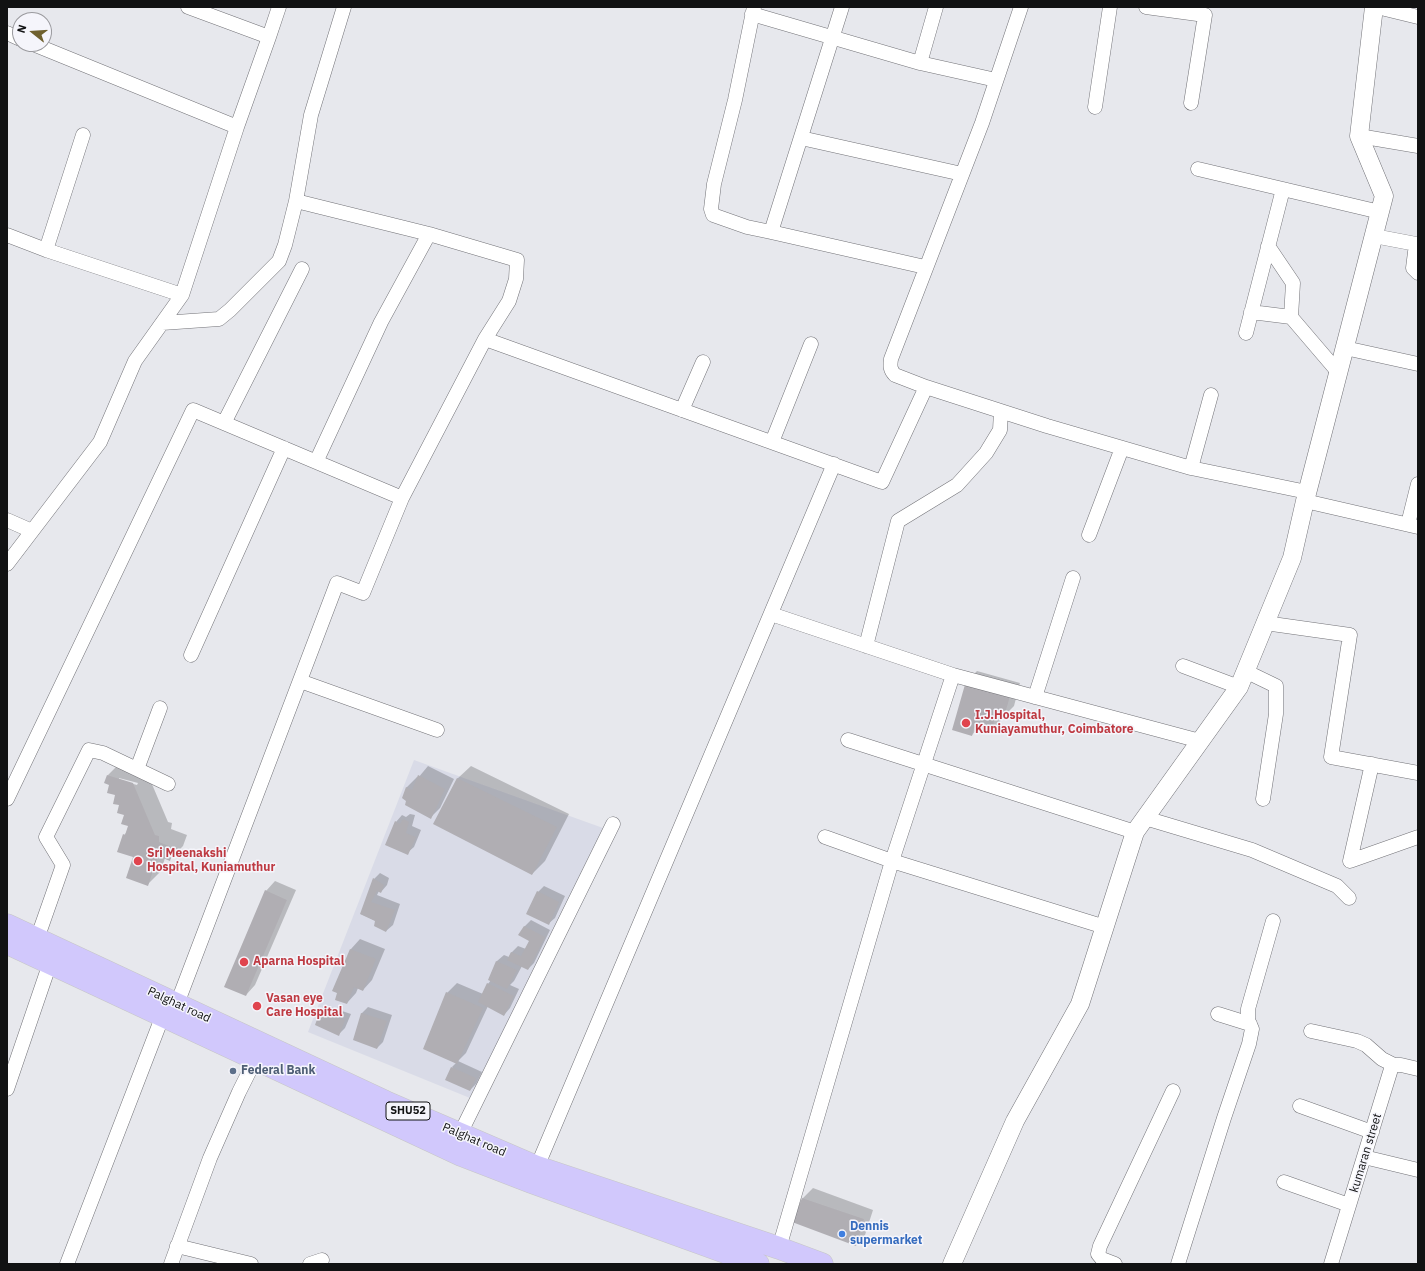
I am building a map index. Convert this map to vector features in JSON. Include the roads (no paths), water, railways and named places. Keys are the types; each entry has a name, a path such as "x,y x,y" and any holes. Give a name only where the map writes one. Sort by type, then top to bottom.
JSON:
{"main road":[{"name":"Palghat road","path":"7,925 37,939 170,1010 259,1052 461,1155 538,1185 758,1264"},
{"name":"Palghat road","path":"7,943 50,963 170,1010"},
{"name":"Palghat road","path":"259,1052 386,1102 537,1167 779,1248 822,1264"}],"street":[{"path":"188,7 269,38"},
{"path":"7,564 100,442 135,361 182,295 237,127 279,7"},
{"path":"162,323 219,319 279,261 285,246 296,201 311,115 344,7"},
{"path":"771,232 842,7"},
{"path":"920,63 936,7"},
{"path":"1020,7 982,123 891,359 890,366 892,372 895,375 926,387 1122,448 1191,468 1306,496 1413,525 1418,484"},
{"path":"1095,107 1110,7"},
{"path":"1146,7 1205,15 1191,103"},
{"path":"952,1264 1015,1121 1080,1004 1140,825 1242,679 1292,558 1306,496 1384,196 1359,136 1376,7 1418,17"},
{"path":"926,267 771,232 725,220 713,215 711,209 714,184 735,100 753,11 833,38 920,63 996,80"},
{"path":"52,52 237,127"},
{"path":"46,250 83,134"},
{"path":"1359,136 1418,146"},
{"path":"801,138 962,174"},
{"path":"1198,170 1380,212"},
{"path":"1246,333 1283,189"},
{"path":"67,1264 170,1010 300,681 337,583 363,593 402,498 485,339 509,301 516,279 517,260 429,234 296,201"},
{"path":"7,234 46,250 182,295"},
{"path":"316,462 381,322 429,234"},
{"path":"1374,236 1417,240 1413,268 1418,274"},
{"path":"1268,246 1293,283 1290,317"},
{"path":"224,423 302,269"},
{"path":"1251,312 1290,317 1338,372"},
{"path":"485,339 882,482 926,387"},
{"path":"772,442 811,344"},
{"path":"1345,348 1418,364"},
{"path":"682,410 703,362"},
{"path":"1191,468 1211,395"},
{"path":"7,799 193,410 402,498"},
{"path":"866,646 898,521 957,485 986,452 1000,430 1001,411"},
{"path":"191,655 284,448"},
{"path":"1089,535 1122,448"},
{"path":"537,1167 834,464"},
{"path":"7,520 32,531"},
{"path":"1035,697 1073,578"},
{"path":"771,614 953,675 1200,741"},
{"path":"1265,623 1350,635 1331,757 1418,773"},
{"path":"1183,666 1276,686 1276,714 1263,799"},
{"path":"779,1248 892,861 953,675"},
{"path":"300,681 436,730"},
{"path":"137,769 160,708"},
{"path":"848,740 924,765 1140,825 1252,850 1337,886 1349,898"},
{"path":"37,939 63,865 46,837 89,750 103,754 168,784"},
{"path":"1372,764 1350,861 1418,837"},
{"path":"460,1134 613,824"},
{"path":"826,837 892,861 1105,926"},
{"path":"1178,1264 1249,1044 1252,1029 1248,1020 1248,1009 1273,921"},
{"path":"7,1089 50,963"},
{"path":"1218,1014 1250,1024"},
{"path":"1311,1031 1357,1041 1366,1046 1382,1059 1394,1065 1418,1069"},
{"path":"171,1264 210,1158 239,1092 259,1052"},
{"name":"kumaran street","path":"1331,1264 1391,1069 1394,1065"},
{"path":"1115,1264 1102,1259 1098,1254 1100,1246 1173,1091"},
{"path":"1300,1106 1372,1132"},
{"path":"1364,1157 1418,1170"},
{"path":"1284,1182 1350,1205"},
{"path":"177,1246 251,1264"}],"place":[{"name":"I.J.Hospital, Kuniayamuthur, Coimbatore","path":"966,723"},
{"name":"Sri Meenakshi Hospital, Kuniamuthur","path":"138,861"},
{"name":"Aparna Hospital","path":"244,962"},
{"name":"Vasan eye Care Hospital","path":"257,1006"},
{"name":"Federal Bank","path":"233,1071"},
{"name":"Dennis supermarket","path":"842,1234"}]}
